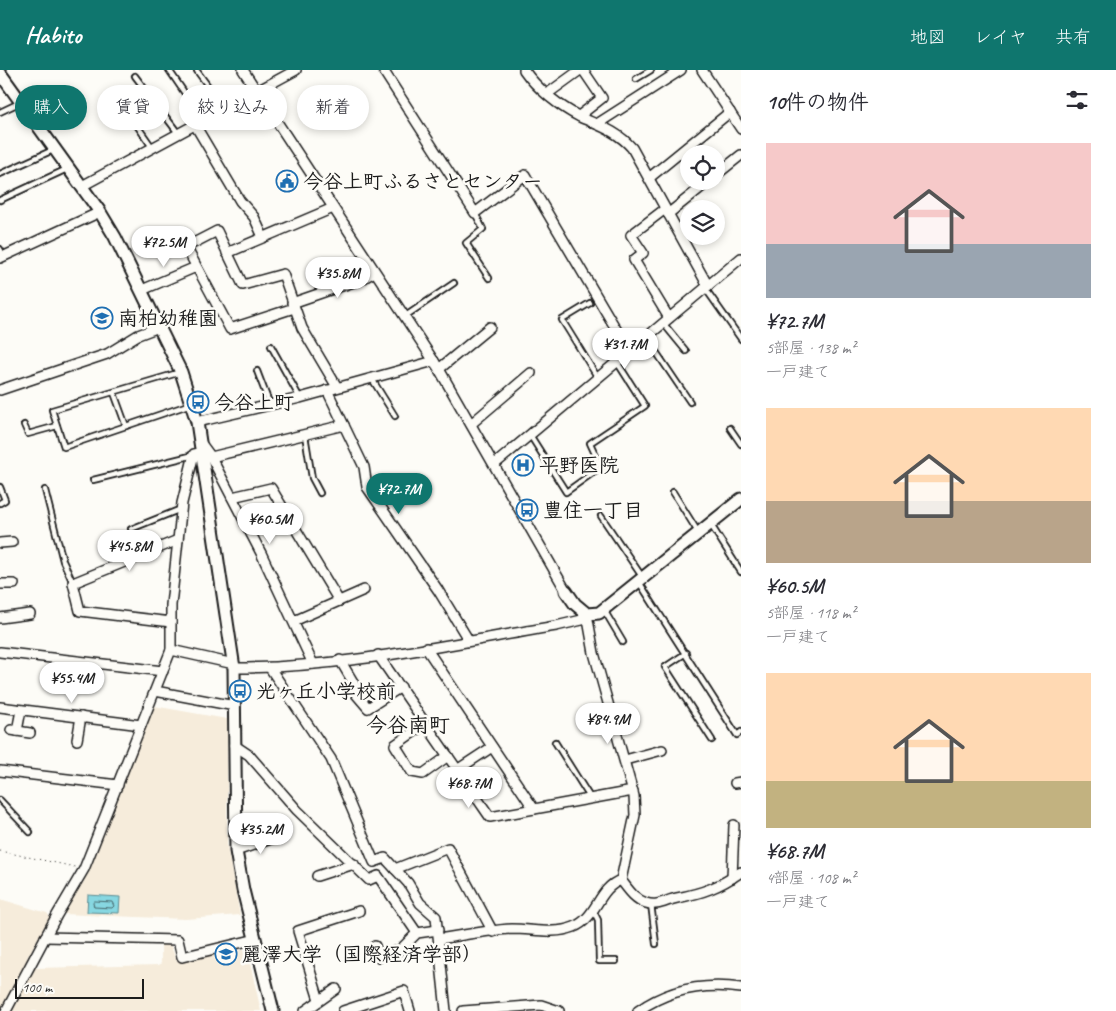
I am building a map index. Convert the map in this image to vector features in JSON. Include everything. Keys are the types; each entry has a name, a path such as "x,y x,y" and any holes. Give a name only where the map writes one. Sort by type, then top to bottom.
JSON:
{"street":[{"path":"243,70 253,85"},
{"path":"268,85 296,70"},
{"path":"383,70 475,213 525,175 629,351"},
{"path":"524,70 535,86 579,116 623,137 632,148 649,178 707,287"},
{"path":"547,94 581,70 602,98 579,116"},
{"path":"597,124 681,70"},
{"path":"702,70 741,129"},
{"path":"0,73 15,93"},
{"path":"649,178 730,112"},
{"path":"42,130 100,212 142,290 181,372 198,422 234,666 234,833 236,851 273,1011"},
{"path":"82,186 184,130"},
{"path":"198,130 240,201 254,217 263,236"},
{"path":"282,130 434,361 566,590 575,604 587,614 596,614 604,610 741,499"},
{"path":"725,168 741,155"},
{"path":"666,321 634,260 643,253 631,235 696,190"},
{"path":"227,253 332,208"},
{"path":"1,254 100,212"},
{"path":"337,387 302,328 293,306 283,274 243,285 217,231 186,247 230,328 293,306 362,279 374,272"},
{"path":"495,464 741,258"},
{"path":"142,290 196,267"},
{"path":"0,390 107,354 138,334 159,327"},
{"path":"439,370 490,327"},
{"path":"198,422 300,398 434,361"},
{"path":"471,424 532,373"},
{"path":"327,390 364,468 367,487 438,590 469,641"},
{"path":"202,455 344,425"},
{"path":"202,455 232,497 294,621 313,664"},
{"path":"6,1011 45,936 84,869 171,650 171,622 181,510 202,455"},
{"path":"232,497 271,488 339,601"},
{"path":"171,622 80,611 73,583 178,540"},
{"path":"0,543 12,542"},
{"path":"0,584 14,584"},
{"path":"294,621 364,590"},
{"path":"0,618 30,614"},
{"path":"171,650 234,666 270,668 313,664 469,641 582,620 587,614"},
{"path":"587,614 594,653 633,791 635,815 621,880"},
{"path":"426,648 534,809"},
{"path":"0,652 163,671"},
{"path":"378,655 490,817 633,791"},
{"path":"340,660 356,687 356,694 368,708 401,687"},
{"path":"270,668 331,759 374,862 385,858 408,883 420,903 436,917 446,1011"},
{"path":"155,691 234,706"},
{"path":"0,707 141,725"},
{"path":"21,710 14,730 30,733"},
{"path":"77,740 81,717"},
{"path":"425,724 395,745 412,772 423,774 448,756"},
{"path":"234,745 249,756 297,810 369,880 378,876 417,933"},
{"path":"458,770 492,747"},
{"path":"625,760 662,750"},
{"path":"0,771 118,785"},
{"path":"234,833 266,822"},
{"path":"732,878 734,824"},
{"path":"236,851 278,836"},
{"path":"395,869 448,848 493,932"},
{"path":"317,876 354,864"},
{"path":"621,880 637,899 651,904 661,904 676,898 706,892 741,872"},
{"path":"375,946 379,958 400,950 417,933 493,932 513,929 558,931 582,922 594,912 610,885 621,880"},
{"path":"320,1000 298,930 359,911"},
{"path":"45,936 178,940 182,957 256,939"},
{"path":"638,1011 655,999 670,993 720,985 741,988"},
{"path":"305,1011 336,989"},
{"path":"343,1011 404,991 410,1011"},
{"path":"463,1011 541,1008 559,1011"}],"lane":[{"path":"169,70 179,85"},
{"path":"636,79 651,70"},
{"path":"197,71 207,85"},
{"path":"135,76 178,133"},
{"path":"0,112 15,105"},
{"path":"140,130 152,147"},
{"path":"0,174 55,149"},
{"path":"0,200 69,168"},
{"path":"475,213 484,229 466,243 489,278"},
{"path":"404,317 454,282"},
{"path":"707,287 741,339"},
{"path":"590,303 562,320 598,378"},
{"path":"666,321 686,351"},
{"path":"646,337 690,402"},
{"path":"271,346 300,398"},
{"path":"530,435 566,492 601,467 590,443 645,406 617,362"},
{"path":"257,371 270,405"},
{"path":"181,372 52,410 64,447 193,404"},
{"path":"372,377 395,416"},
{"path":"114,393 126,426"},
{"path":"24,425 28,434 57,426"},
{"path":"730,428 741,444"},
{"path":"304,434 312,478 320,492"},
{"path":"93,480 202,455"},
{"path":"0,487 5,500 0,502"},
{"path":"45,490 63,561 73,583"},
{"path":"673,492 699,533"},
{"path":"131,529 181,510"},
{"path":"601,516 736,735 741,732"},
{"path":"710,524 741,572"},
{"path":"604,610 623,642"},
{"path":"686,653 665,667 712,740"},
{"path":"554,742 591,799"},
{"path":"0,800 30,832"},
{"path":"651,904 656,944"},
{"path":"594,912 598,920 599,962 616,961"}],"path":[{"path":"0,852 84,869"}],"shaded area":[{"path":"154,706 227,719 227,845 240,915 186,919 62,914 84,881"},
{"name":"麗澤大学（国際経済学部）","path":"0,899 47,913 50,917 27,958 36,968 159,965 161,963 161,944 170,944 177,961 222,950 247,950 261,1011 0,1011"}],"water":[{"path":"88,895 120,897 119,913 87,912"}],"place":[{"name":"今谷上町ふるさとセンター","path":"287,181"},
{"name":"南柏幼稚園","path":"102,318"},
{"name":"今谷上町","path":"198,402"},
{"name":"平野医院","path":"523,465"},
{"name":"豊住一丁目","path":"527,510"},
{"name":"光ヶ丘小学校前","path":"240,691"},
{"name":"麗澤大学（国際経済学部）","path":"226,954"}],"district":[{"name":"今谷南町","path":"408,725"}]}
